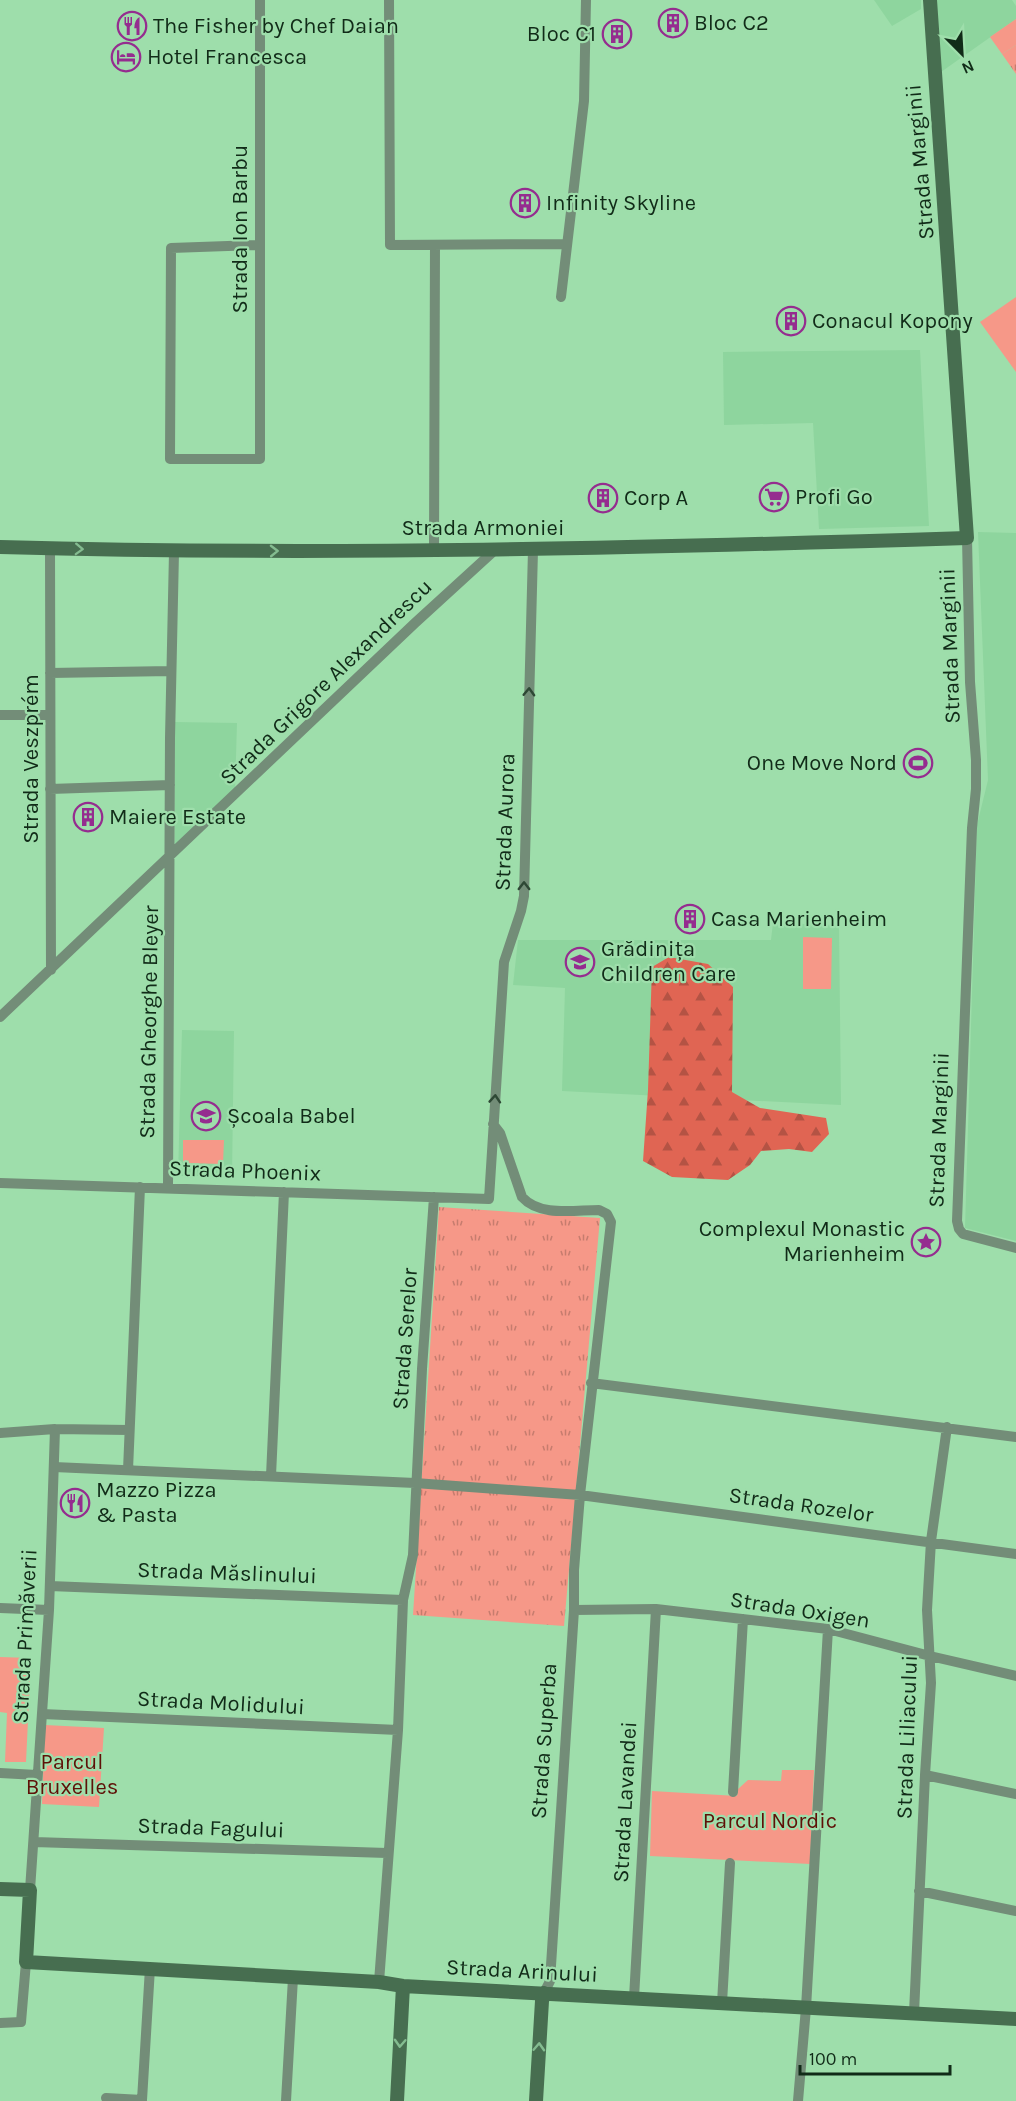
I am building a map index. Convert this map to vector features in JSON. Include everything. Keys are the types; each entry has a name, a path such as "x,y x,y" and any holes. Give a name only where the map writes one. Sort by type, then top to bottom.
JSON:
{"street":[{"name":"Strada Ion Barbu","path":"259,245 171,248 170,459 260,459 260,0"},
{"path":"389,0 390,244 567,244"},
{"path":"561,297 584,101 586,0"},
{"name":"Strada Marginii","path":"930,0 967,538 970,682 976,760 957,1221 963,1234 1016,1248"},
{"path":"434,549 435,245"},
{"name":"Strada Armoniei","path":"0,547 174,552 533,550 967,538"},
{"name":"Strada Veszprém","path":"50,548 51,970"},
{"name":"Strada Grigore Alexandrescu","path":"0,1017 496,549"},
{"name":"Strada Aurora","path":"489,1199 504,962 524,896 533,550"},
{"name":"Strada Gheorghe Bleyer","path":"168,1188 171,671 174,552"},
{"path":"50,673 171,671"},
{"path":"0,715 50,715"},
{"path":"50,789 170,785"},
{"name":"Strada Superba","path":"493,1124 500,1133 522,1197 526,1202 536,1208 546,1210 599,1210 609,1218 611,1226 591,1383 580,1495 550,1981 542,2001 536,2101"},
{"name":"Strada Phoenix","path":"0,1183 489,1199"},
{"path":"128,1470 140,1187"},
{"path":"271,1476 284,1192"},
{"name":"Strada Serelor","path":"379,1982 398,1730 403,1600 412,1555 434,1197"},
{"path":"591,1383 1016,1437"},
{"name":"Strada Liliacului","path":"914,2013 931,1683 927,1610 931,1541 947,1427"},
{"path":"0,1433 56,1429 129,1430"},
{"name":"Strada Primăverii","path":"0,2023 21,2022 49,1610 56,1429"},
{"path":"54,1467 415,1483"},
{"name":"Strada Rozelor","path":"415,1483 580,1495 1016,1554"},
{"name":"Strada Măslinului","path":"50,1586 403,1600"},
{"path":"0,1608 49,1610"},
{"name":"Strada Oxigen","path":"574,1610 656,1609 828,1629 1016,1676"},
{"name":"Strada Lavandei","path":"634,1998 656,1609"},
{"path":"733,1792 743,1619"},
{"path":"798,2101 806,2008 828,1629"},
{"name":"Strada Molidului","path":"42,1714 398,1730"},
{"path":"0,1773 37,1775"},
{"path":"925,1775 1016,1794"},
{"name":"Strada Fagului","path":"34,1842 387,1853"},
{"path":"722,2004 730,1863"},
{"path":"0,1889 30,1890"},
{"path":"920,1891 1016,1911"},
{"name":"Strada Arinului","path":"26,1962 379,1982 403,1986 1016,2019"},
{"path":"106,2098 142,2100 150,1968"},
{"path":"286,2101 293,1978"},
{"path":"397,2101 403,1986"}],"shaded area":[{"path":"874,0 921,0 921,9 892,26"},
{"path":"934,0 1012,0 1016,6 1016,19 941,72"},
{"path":"920,350 929,526 819,529 813,423 724,425 723,352"},
{"path":"978,532 1016,533 1016,1241 965,1228 977,825 988,780"},
{"path":"175,722 237,723 235,790 175,845"},
{"path":"773,923 839,925 841,1105 562,1091 565,988 513,985 518,940 771,940"},
{"name":"Școala Babel","path":"182,1030 234,1031 232,1176 178,1176"}],"green space":[{"path":"1016,19 1016,45 1002,54 990,37"},
{"path":"1016,45 1016,74 1002,54"},
{"path":"1016,297 1016,372 980,322"},
{"path":"803,937 832,938 831,989 803,989"},
{"path":"669,957 708,964 733,987 732,1092 760,1108 826,1118 829,1134 812,1152 789,1149 761,1151 750,1165 728,1180 672,1177 643,1161 652,967"},
{"path":"183,1140 224,1140 223,1164 183,1163"},
{"path":"439,1207 600,1218 564,1626 413,1615"},
{"path":"0,1657 31,1658 26,1762 5,1762 7,1713 0,1712"},
{"name":"Parcul Bruxelles","path":"45,1725 104,1728 99,1807 42,1804"},
{"name":"Parcul Nordic","path":"782,1770 814,1770 810,1864 650,1856 652,1791 737,1796 738,1789 748,1780 781,1781"}],"place":[{"name":"Bloc C2","path":"673,23"},
{"name":"The Fisher by Chef Daian","path":"132,26"},
{"name":"Bloc C1","path":"617,34"},
{"name":"Hotel Francesca","path":"126,57"},
{"name":"Infinity Skyline","path":"525,203"},
{"name":"Conacul Kopony","path":"791,321"},
{"name":"Profi Go","path":"774,497"},
{"name":"Corp A","path":"603,498"},
{"name":"One Move Nord","path":"918,763"},
{"name":"Maiere Estate","path":"88,817"},
{"name":"Casa Marienheim","path":"690,919"},
{"name":"Grădinița Children Care","path":"580,962"},
{"name":"Școala Babel","path":"206,1116"},
{"name":"Complexul Monastic Marienheim","path":"926,1242"},
{"name":"Mazzo Pizza & Pasta","path":"75,1503"}]}
